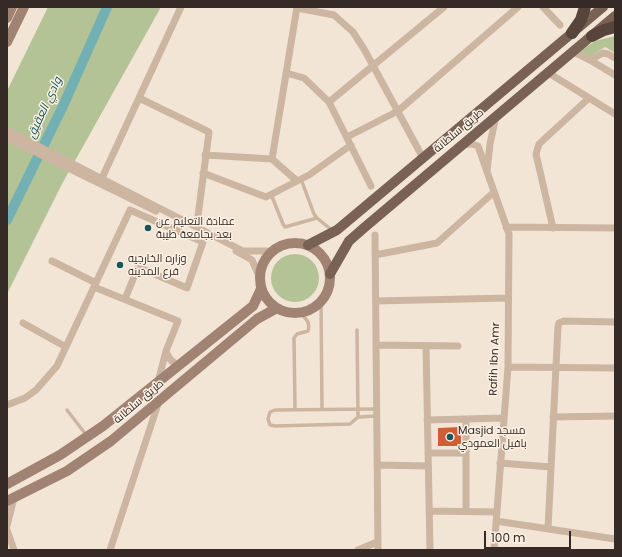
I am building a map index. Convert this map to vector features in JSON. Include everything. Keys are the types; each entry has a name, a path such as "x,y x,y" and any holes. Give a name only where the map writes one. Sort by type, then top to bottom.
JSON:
{"highway":[{"path":"572,33 581,20 585,7"},
{"path":"592,36 604,30 615,27"}],"main road":[{"path":"7,18 12,7"},
{"path":"7,42 24,7"},
{"name":"طريق سلطانة","path":"308,245 334,232 603,7"},
{"name":"طريق سلطانة","path":"330,274 349,241 497,114 615,16"},
{"path":"289,243 308,245 319,252 326,262 330,274 329,286 321,301 308,310 291,313 277,308 267,300 261,289 259,276 263,262 271,251 289,243"},
{"name":"طريق سلطانة","path":"9,481 60,456 103,426 253,306 261,289"},
{"name":"طريق سلطانة","path":"10,499 67,471 111,441 257,319 277,308"}],"street":[{"path":"102,178 181,7"},
{"path":"329,102 444,7"},
{"path":"347,137 398,111 518,7"},
{"path":"543,7 560,25"},
{"path":"272,159 297,8 334,16 353,32 373,65 423,158"},
{"path":"572,51 615,75"},
{"path":"590,60 603,53 615,58"},
{"path":"547,72 615,114"},
{"path":"286,73 304,78 329,102 372,186"},
{"path":"139,98 209,132 198,216"},
{"path":"553,228 536,154 539,144 589,98"},
{"path":"487,171 490,144 497,114"},
{"path":"7,130 82,172 252,260 259,276"},
{"path":"7,138 82,172 102,178 243,251 271,251"},
{"name":"Rafih Ibn Amr","path":"461,145 472,144 478,146 509,234 508,367 494,550"},
{"path":"203,173 266,196 309,175 351,145"},
{"path":"206,155 272,159 299,180"},
{"path":"375,255 437,243 494,192"},
{"path":"7,405 24,398 36,390 57,366 130,210 203,242 187,288 138,267 124,300"},
{"path":"506,228 615,228"},
{"path":"375,235 378,550"},
{"path":"52,261 124,300 178,321 166,351 158,382"},
{"path":"376,301 508,298"},
{"path":"548,529 558,326 561,322 568,321 615,322"},
{"path":"24,323 66,347"},
{"path":"376,345 458,346"},
{"path":"426,346 430,550"},
{"path":"166,351 174,364 180,365"},
{"path":"508,367 615,368"},
{"path":"110,550 159,401"},
{"path":"553,417 615,416"},
{"path":"427,420 504,418"},
{"path":"466,419 466,511"},
{"path":"135,421 143,423 146,426 147,437"},
{"path":"428,453 466,453"},
{"path":"500,463 551,467"},
{"path":"377,464 428,466"},
{"path":"7,526 10,499"},
{"path":"429,510 496,512"},
{"path":"496,521 615,539"},
{"path":"7,530 14,550"},
{"path":"358,550 377,542"}],"lane":[{"path":"299,180 314,214 334,232"},
{"path":"271,194 285,227 317,218"},
{"path":"321,301 322,409"},
{"path":"294,410 294,338 297,334 308,331 310,326 309,322 298,312"},
{"path":"357,330 358,417"},
{"path":"358,409 376,412 358,417 350,424 275,426 270,425 268,422 270,412 275,410 358,409"},
{"path":"67,410 88,437"}],"green space":[{"path":"48,7 161,7 62,184 7,294 7,91"},
{"path":"615,36 615,53 605,47 590,57 579,52 595,41"},
{"path":"290,254 300,254 312,261 319,273 319,283 312,295 300,302 290,302 282,298 275,291 271,283 271,273 275,265 282,258"}],"building":[{"name":"Masjid مسجد بافيل العمودي","path":"461,427 461,446 438,446 438,428"}],"waterway":[{"name":"وادي العقيق","path":"7,220 63,106 107,7"}],"place":[{"name":"عمادة التعليم عن بعد بجامعة طيبة","path":"148,228"},
{"name":"وزاره الخارجيه فرع المدينه","path":"120,265"},
{"name":"Masjid مسجد بافيل العمودي","path":"450,437"}]}
